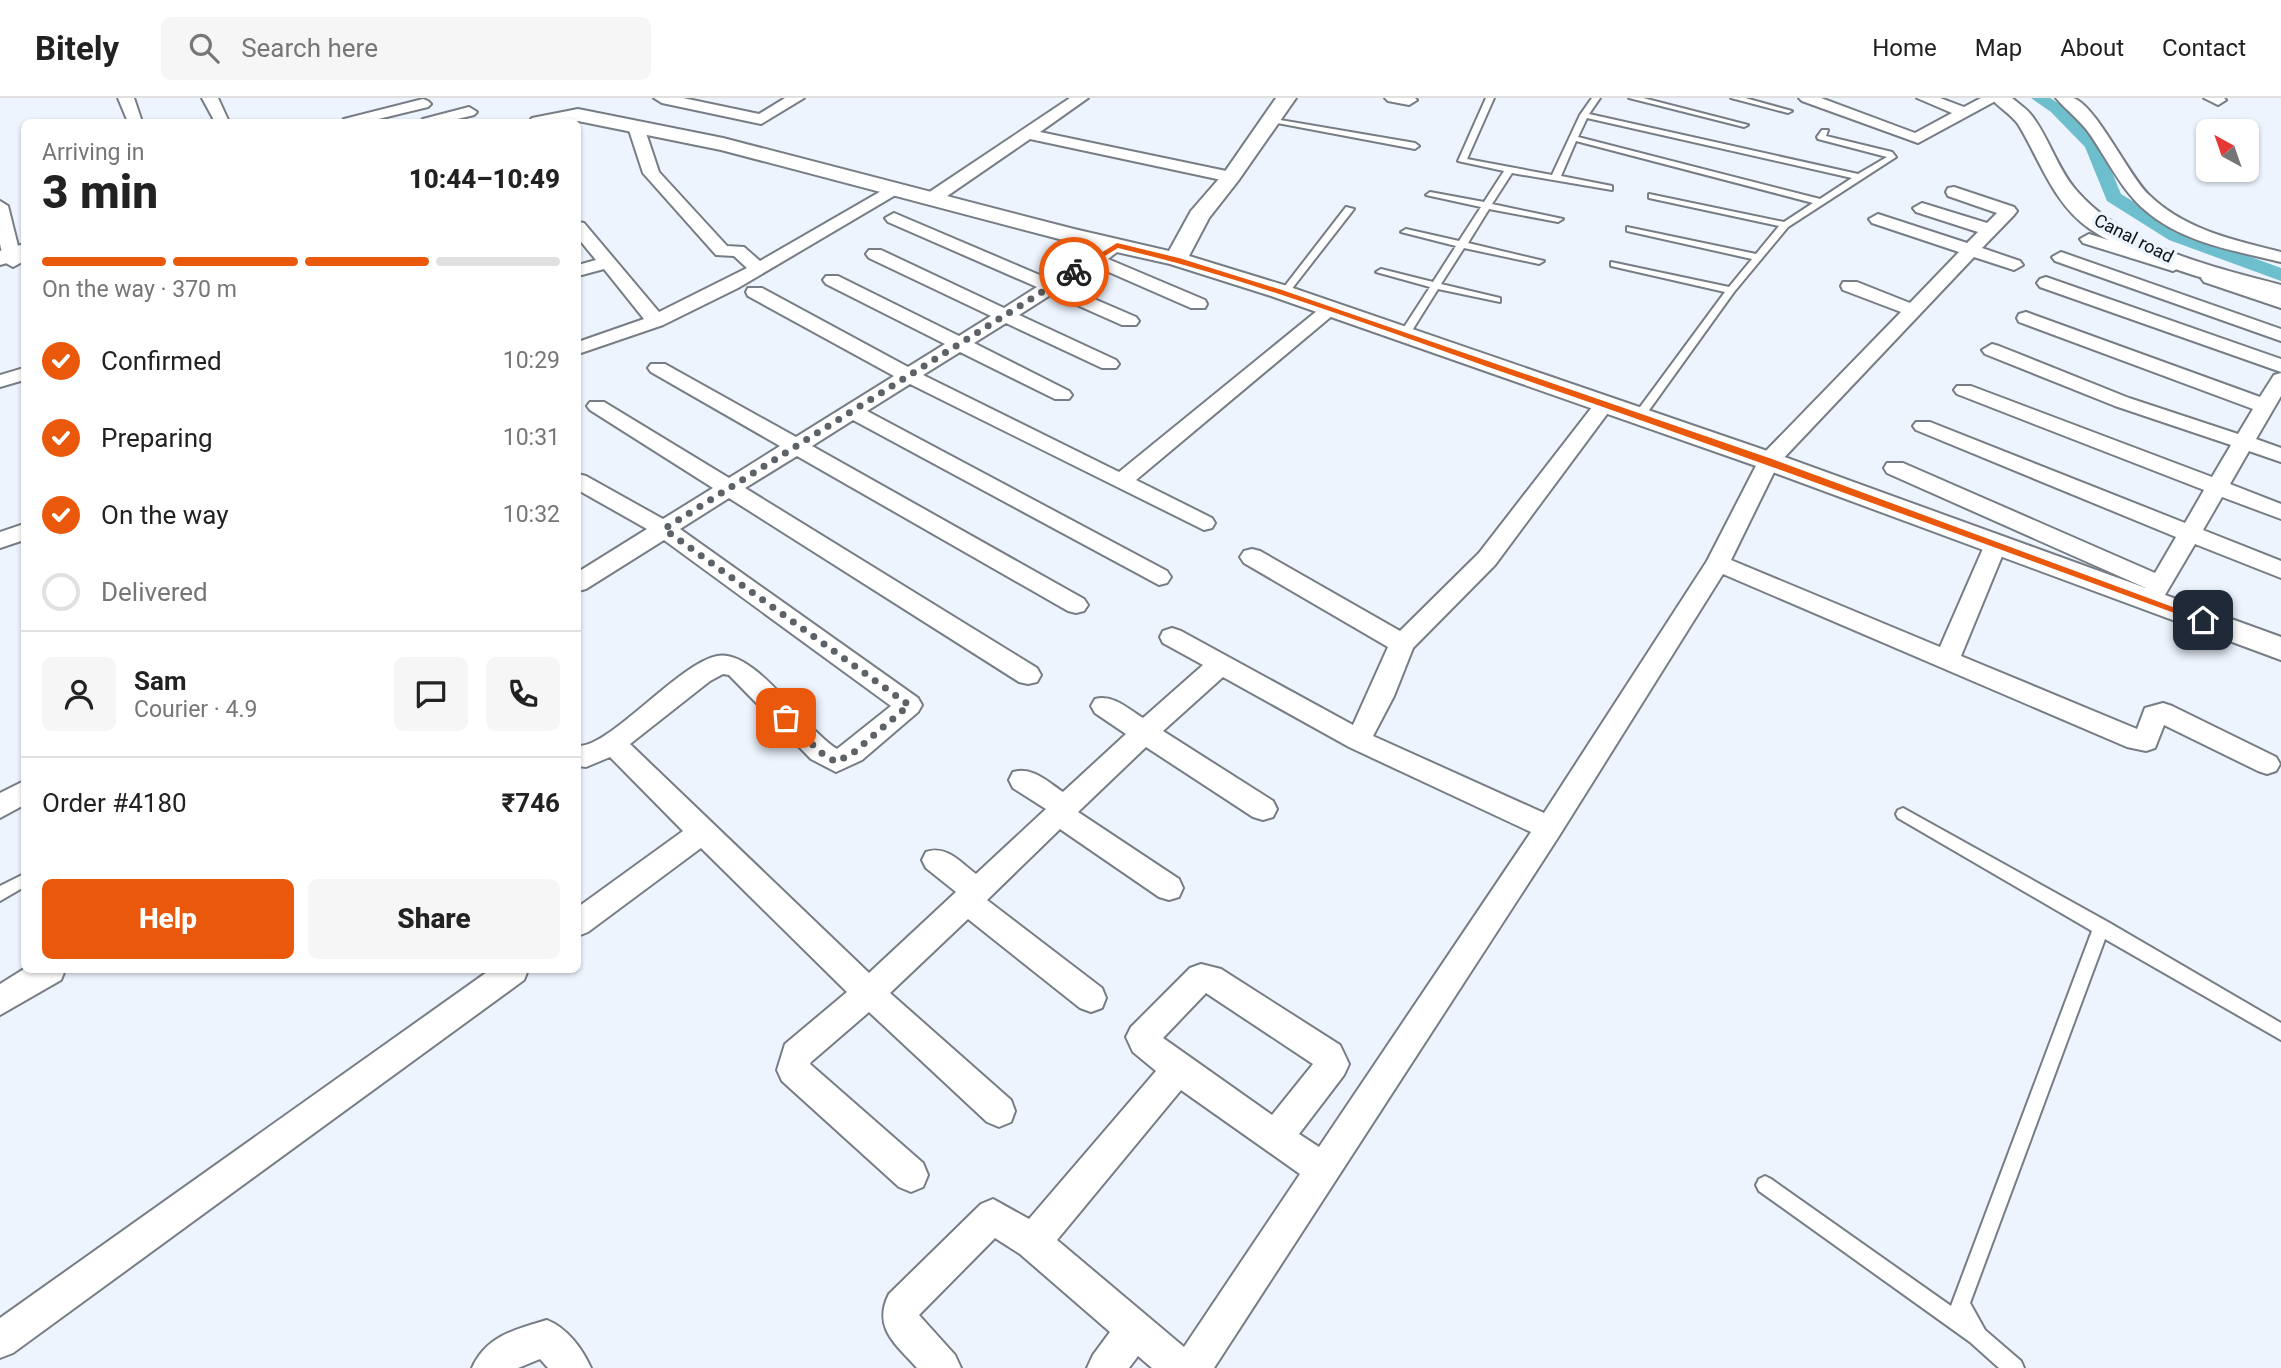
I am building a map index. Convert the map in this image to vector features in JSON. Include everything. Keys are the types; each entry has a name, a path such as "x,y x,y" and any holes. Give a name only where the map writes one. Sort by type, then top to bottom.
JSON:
{"street":[{"path":"126,98 134,119"},
{"path":"210,98 220,119"},
{"path":"662,98 761,119 796,98"},
{"path":"930,199 1080,98"},
{"path":"1176,259 1199,216 1231,177 1286,98"},
{"path":"1807,98 1914,138 1919,138 1993,98"},
{"path":"1926,98 1965,112"},
{"name":"Canal road","path":"2001,98 2024,118 2065,191 2097,223 2142,247 2209,273 2281,292"},
{"path":"2064,98 2091,120 2138,194 2160,215 2230,244 2281,257"},
{"path":"361,119 423,104"},
{"path":"440,119 469,112"},
{"path":"556,119 578,115 723,144 930,199 1176,259 1284,293 1603,406 1769,461 1996,544 2154,592"},
{"path":"636,127 651,173 675,202 722,251 738,251 759,268"},
{"path":"1027,134 1231,177"},
{"path":"581,347 656,321 759,268 896,190"},
{"path":"1192,1368 1549,828 1718,563 1769,461 2008,211 1954,192"},
{"path":"0,206 12,258"},
{"path":"1922,208 1990,230"},
{"path":"1143,250 1199,216"},
{"path":"894,218 1129,321"},
{"path":"1878,219 2014,265"},
{"path":"581,231 656,321"},
{"path":"2089,239 2281,302"},
{"path":"581,581 1117,245"},
{"path":"875,254 1109,364"},
{"path":"2061,257 2281,335"},
{"path":"1093,259 1198,304"},
{"path":"581,270 606,263"},
{"path":"832,280 1062,395"},
{"path":"2046,283 2281,366"},
{"path":"1850,286 1914,312"},
{"path":"755,292 907,375 1204,523"},
{"path":"1120,482 1331,310"},
{"path":"2026,318 2265,407"},
{"path":"1992,350 2122,402 2281,455"},
{"path":"657,369 1076,605"},
{"path":"0,381 21,375"},
{"path":"2154,592 2281,379"},
{"path":"1964,390 2281,512"},
{"path":"597,406 1028,675"},
{"path":"1358,740 1381,696 1402,644 1487,559 1603,406"},
{"path":"851,411 1158,577"},
{"path":"1923,426 2281,570"},
{"path":"1895,468 2154,592 2281,649"},
{"path":"581,483 664,529 909,705 853,753 836,762 820,752 737,668 720,664 701,674 613,743 586,757 581,756"},
{"path":"0,540 21,533"},
{"path":"1947,660 1996,544"},
{"path":"1252,557 1402,644"},
{"path":"1718,563 2136,740 2146,741 2154,715 2162,713 2267,764"},
{"path":"1172,637 1358,740 1549,828"},
{"path":"911,1175 793,1070 796,1054 869,993 1144,733 1221,664"},
{"path":"1104,706 1263,809"},
{"path":"613,743 869,993 999,1111"},
{"path":"1023,780 1168,888"},
{"path":"0,807 21,794"},
{"path":"581,921 702,832"},
{"path":"936,860 972,896 1091,998"},
{"path":"0,1001 45,973"},
{"path":"0,1340 509,973"},
{"path":"1275,1138 1333,1064 1329,1056 1210,979 1201,978 1142,1037 1144,1042 1178,1069 1275,1138 1323,1170"},
{"path":"1032,1242 1178,1069"},
{"path":"943,1368 901,1322 898,1312 993,1216 1032,1242 1181,1368"},
{"path":"1106,1368 1135,1329"},
{"path":"491,1368 510,1350 547,1338 572,1368"}],"lane":[{"path":"1490,98 1462,161 1609,188"},
{"path":"1555,179 1584,115 1596,98"},
{"path":"1633,98 1744,125"},
{"path":"1735,98 1788,110"},
{"path":"1584,115 1858,177"},
{"path":"1272,120 1415,146"},
{"path":"1638,418 1731,290 1785,225 1892,157 1821,137 1825,132"},
{"path":"1574,138 1819,202"},
{"path":"1404,335 1509,170"},
{"path":"1430,195 1558,219"},
{"path":"1652,196 1785,225"},
{"path":"1284,293 1349,209"},
{"path":"1630,229 1758,257"},
{"path":"1406,232 1539,261"},
{"path":"1614,264 1731,290"},
{"path":"1381,272 1496,300"},
{"path":"1903,814 2281,1032"},
{"path":"0,892 21,882"},
{"path":"1978,1337 1960,1304 2102,927"},
{"path":"1765,1185 1978,1337 2014,1368"}],"waterway":[{"path":"2039,98 2057,109 2093,145 2113,197 2176,236 2281,275"}],"way so far":[{"path":"786,718 820,752 836,762 853,753 909,705 664,529 1074,272"}],"route":[{"path":"1074,272 1117,245 1176,259 1279,291 1676,431 1769,461 2203,620"}]}
